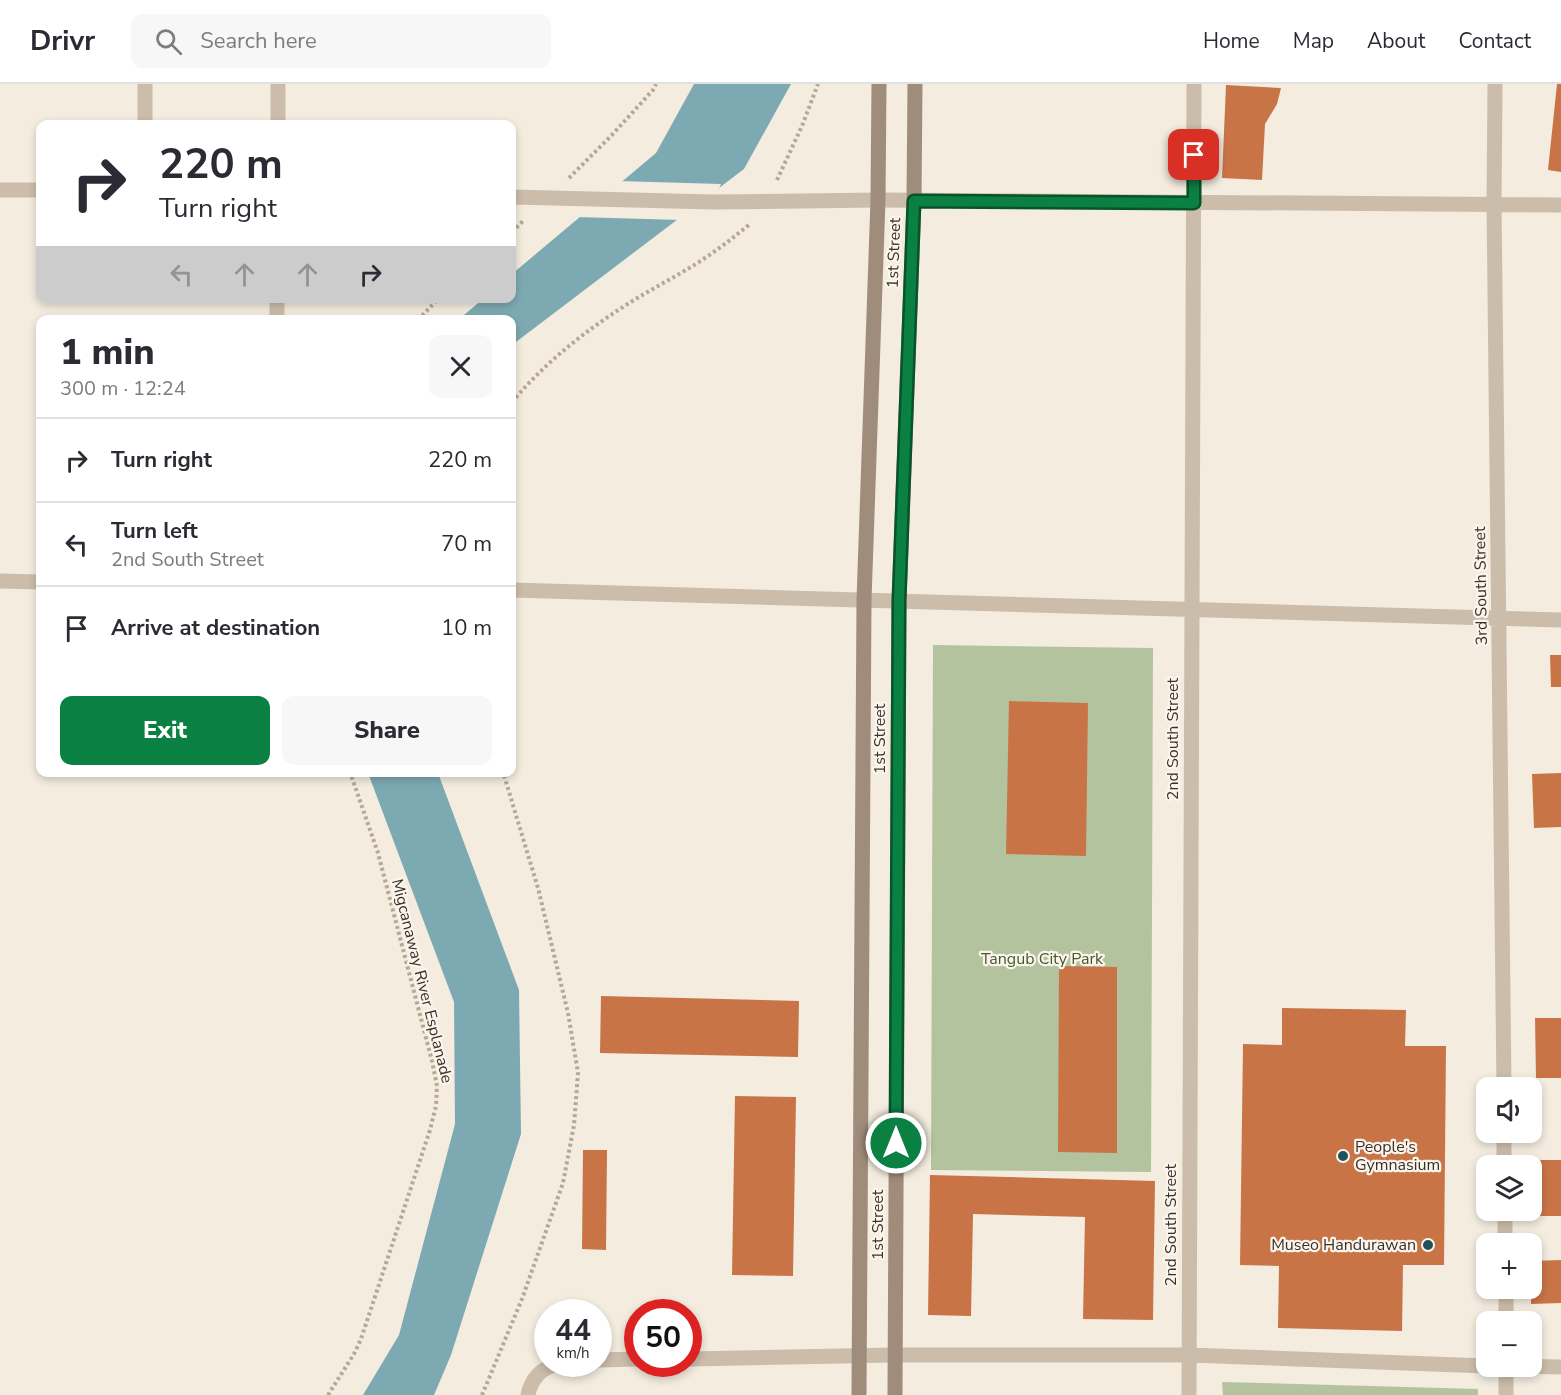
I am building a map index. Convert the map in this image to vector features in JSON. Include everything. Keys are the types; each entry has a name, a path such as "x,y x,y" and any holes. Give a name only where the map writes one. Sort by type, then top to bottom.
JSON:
{"main road":[{"name":"1st Street","path":"859,1395 864,600 878,200 879,84"},
{"name":"1st Street","path":"895,1395 899,601 914,201 915,84"}],"street":[{"path":"145,84 146,120"},
{"path":"278,84 278,120"},
{"name":"2nd South Street","path":"1189,1395 1194,84"},
{"name":"3rd South Street","path":"1495,84 1494,204 1504,1077"},
{"path":"0,190 36,190"},
{"path":"516,197 713,202 878,200 1561,205"},
{"path":"0,581 36,582"},
{"path":"516,590 1561,620"},
{"path":"702,1359 1189,1354 1476,1366"},
{"path":"1542,1367 1561,1367"},
{"path":"528,1395 530,1385 535,1377"},
{"path":"1505,1377 1506,1395"}],"path":[{"path":"548,197 611,136 656,84"},
{"path":"516,397 570,346 622,307 703,260 752,222 767,201 802,126 818,84"},
{"path":"423,315 434,303"},
{"name":"Migcanaway River Esplanade","path":"328,1395 361,1339 423,1155 436,1106 437,1086 378,854 352,777"},
{"path":"482,1395 522,1299 563,1183 574,1125 578,1073 568,1013 541,899 504,777"}],"green space":[{"name":"Tangub City Park","path":"933,645 1153,648 1151,1172 931,1170"},
{"path":"1222,1382 1478,1389 1478,1395 1223,1395"}],"water":[{"path":"694,84 791,84 744,169 516,342 516,315 464,315 478,303 516,303 516,271 656,153"},
{"path":"370,777 439,777 519,990 521,1134 451,1355 434,1395 363,1395 399,1335 455,1124 454,1002"}],"pier":[{"path":"618,181 721,184 717,193 681,220 576,217"}],"building":[{"path":"1557,84 1561,84 1561,172 1548,170"},
{"path":"1226,85 1281,88 1277,104 1265,124 1262,180 1222,178"},
{"path":"1550,655 1561,655 1561,687 1551,687"},
{"path":"1009,701 1088,703 1086,856 1006,854"},
{"path":"1561,773 1561,827 1534,828 1532,774"},
{"path":"1059,966 1117,967 1117,1153 1058,1152"},
{"path":"601,996 799,1001 798,1057 600,1053"},
{"name":"People's Gymnasium","path":"1282,1008 1406,1010 1405,1046 1446,1046 1444,1265 1403,1265 1402,1331 1278,1328 1279,1266 1240,1265 1243,1044 1282,1045"},
{"path":"1535,1018 1561,1018 1561,1078 1536,1077"},
{"path":"735,1096 796,1097 793,1276 732,1275"},
{"path":"583,1150 607,1150 606,1250 582,1249"},
{"path":"1542,1160 1561,1160 1561,1216 1542,1216"},
{"path":"930,1175 1155,1181 1153,1320 1083,1319 1085,1217 973,1214 971,1316 928,1315"},
{"path":"1561,1260 1561,1303 1531,1304 1531,1299 1542,1299 1542,1261"}],"place":[{"name":"People's Gymnasium","path":"1343,1156"},
{"name":"Museo Handurawan","path":"1428,1245"}],"route":[{"path":"896,1143 899,601 914,201 1194,203 1194,155"}]}
